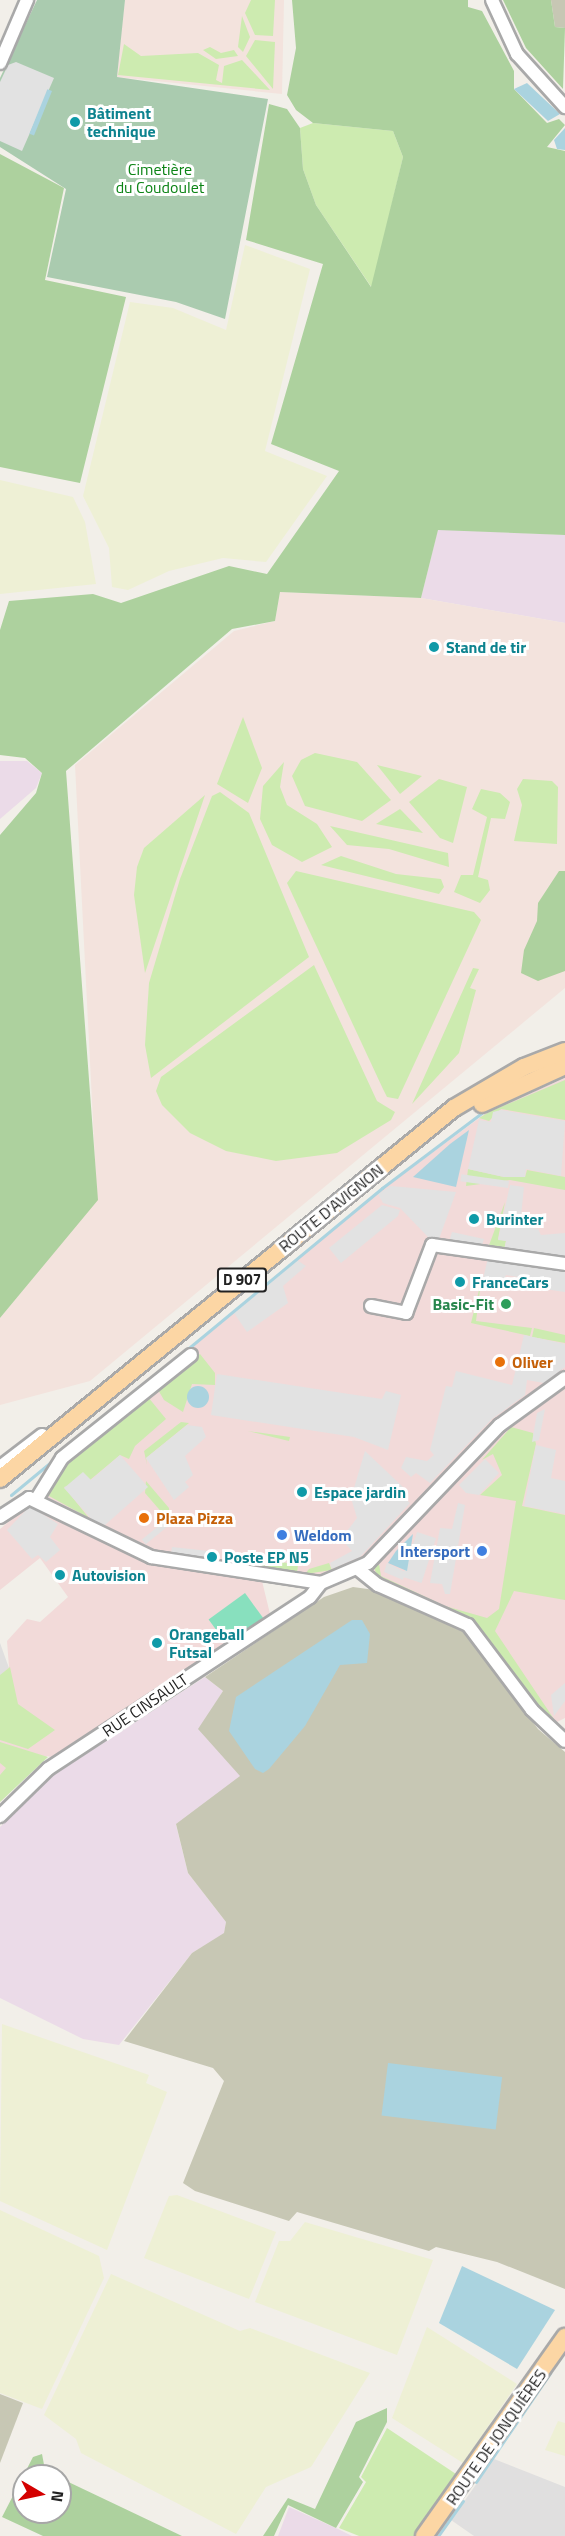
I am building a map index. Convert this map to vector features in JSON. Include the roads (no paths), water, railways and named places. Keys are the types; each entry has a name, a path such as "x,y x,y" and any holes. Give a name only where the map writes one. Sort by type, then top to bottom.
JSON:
{"main road":[{"name":"ROUTE D'AVIGNON","path":"0,1479 454,1108 524,1067 565,1051"},
{"name":"ROUTE D'AVIGNON","path":"0,1492 438,1134 492,1098 565,1066"},
{"name":"ROUTE DE JONQUIÈRES","path":"424,2536 565,2337"}],"street":[{"path":"0,63 27,0"},
{"path":"492,0 517,54 565,107"},
{"path":"371,1306 406,1313 432,1245 565,1264"},
{"path":"36,1500 62,1458 191,1355"},
{"name":"RUE CINSAULT","path":"0,1816 48,1769 298,1605 315,1583 358,1569 500,1425 565,1378"},
{"path":"0,1467 95,1400"},
{"path":"0,1516 23,1499 36,1500 152,1557 315,1583"},
{"path":"358,1569 378,1585 468,1625 532,1710 565,1741"}],"water":[{"path":"527,83 560,114 548,121 514,89"},
{"path":"47,89 52,91 34,136 29,134"},
{"path":"565,128 565,150 557,149 554,140"},
{"path":"469,1130 456,1187 413,1177 450,1144"},
{"path":"198,1386 206,1389 209,1397 206,1405 198,1408 190,1405 187,1397 190,1389"},
{"path":"413,1534 407,1571 388,1563 396,1551"},
{"path":"352,1620 362,1620 370,1634 367,1663 340,1665 305,1726 269,1769 263,1773 255,1769 229,1731 236,1697"},
{"path":"388,2063 502,2077 496,2130 382,2116"},
{"path":"462,2266 555,2310 517,2369 439,2323"}],"waterway":[{"path":"11,1495 382,1188 484,1111"},
{"path":"476,2482 550,2373"},
{"path":"438,2536 463,2501"}],"place":[{"name":"Bâtiment technique","path":"75,122"},
{"name":"Stand de tir","path":"434,647"},
{"name":"Burinter","path":"474,1219"},
{"name":"FranceCars","path":"460,1282"},
{"name":"Basic-Fit","path":"506,1304"},
{"name":"Oliver","path":"500,1362"},
{"name":"Espace jardin","path":"302,1492"},
{"name":"Plaza Pizza","path":"144,1518"},
{"name":"Weldom","path":"282,1535"},
{"name":"Intersport","path":"482,1551"},
{"name":"Poste EP N5","path":"212,1557"},
{"name":"Autovision","path":"60,1575"},
{"name":"Orangeball Futsal","path":"157,1643"}],"park label":[{"name":"Cimetière du Coudoulet","path":"160,178"}]}
